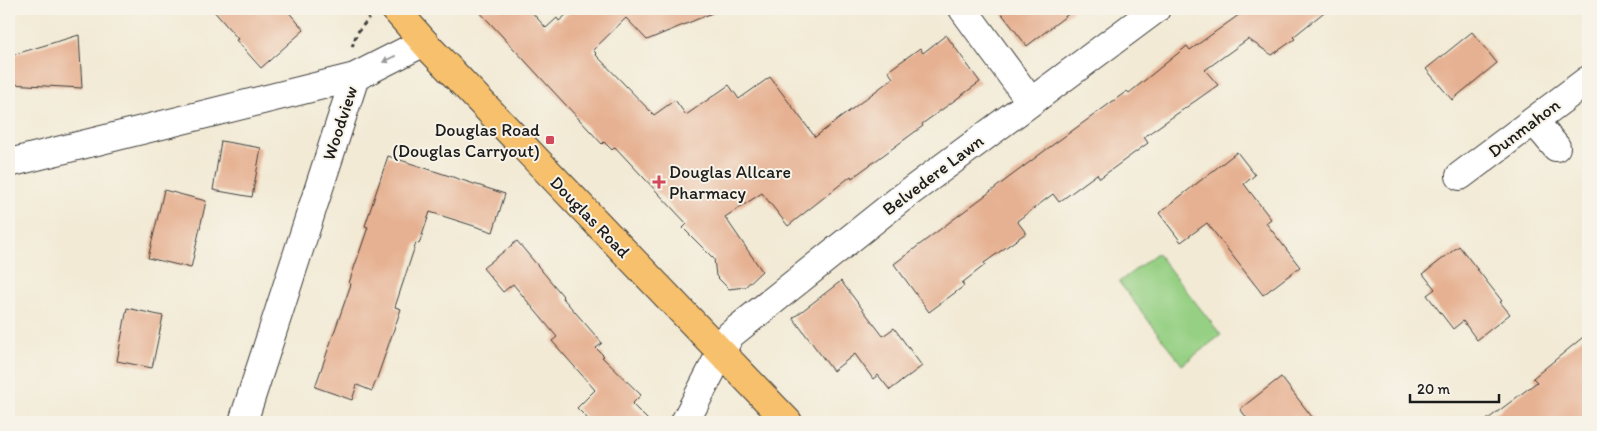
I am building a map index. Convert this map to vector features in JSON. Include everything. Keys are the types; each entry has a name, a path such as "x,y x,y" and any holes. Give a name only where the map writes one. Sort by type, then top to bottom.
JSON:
{"main road":[{"name":"Douglas Road","path":"395,9 424,42 788,422"}],"street":[{"path":"963,9 1031,102"},
{"name":"Belvedere Lawn","path":"685,422 730,335 899,200 1156,9"},
{"path":"355,77 424,42"},
{"name":"Woodview","path":"9,163 355,77"},
{"name":"Woodview","path":"243,422 355,77"},
{"name":"Dunmahon","path":"1460,176 1588,80"},
{"path":"1534,121 1556,147"}],"green space":[{"path":"1157,253 1221,335 1182,365 1119,282"}],"building":[{"path":"212,9 286,9 304,30 261,68"},
{"path":"477,9 529,9 546,28 557,18 559,21 573,9 722,9 647,40 626,18 593,50 654,115 675,100 686,115 729,85 739,99 770,77 815,137 893,78 888,71 920,48 923,53 946,35 980,82 852,178 851,176 788,226 762,193 725,217 762,271 745,287 729,289 716,276 714,259 683,228 687,224 615,147 612,150 604,142 602,144"},
{"path":"998,9 1075,9 1027,46"},
{"path":"1247,9 1328,9 1293,37 1295,39 1272,55 1248,39 1205,70 1218,85 1144,137 1148,143 1100,178 1097,174 1059,202 1053,194 1017,221 1026,233 984,263 985,265 962,283 964,286 929,312 894,264 1047,149 1127,91 1129,93 1187,46 1190,50"},
{"path":"1472,32 1497,63 1452,100 1426,69"},
{"path":"79,35 82,88 9,84 9,56"},
{"path":"221,141 261,148 252,197 213,190"},
{"path":"1237,152 1255,175 1244,184 1271,219 1266,223 1300,267 1263,295 1207,223 1181,242 1159,213"},
{"path":"388,156 505,194 493,232 430,212 419,244 416,243 395,307 401,309 372,391 357,385 352,400 315,387 351,284 349,283 368,227 365,226"},
{"path":"164,190 206,201 191,268 148,258"},
{"path":"517,241 602,343 596,348 604,356 602,357 641,395 632,404 650,422 591,422 577,408 595,390 552,341 557,337 513,284 503,292 483,268"},
{"path":"1459,246 1510,314 1477,340 1463,321 1453,329 1427,295 1435,289 1423,274"},
{"path":"841,281 883,336 894,328 922,366 890,390 878,375 873,379 855,354 833,371 793,318"},
{"path":"127,308 163,316 152,368 117,361"},
{"path":"1588,333 1588,413 1577,422 1484,422 1537,382 1533,378"},
{"path":"1281,377 1316,422 1250,422 1240,409"}],"place":[{"name":"Douglas Road (Douglas Carryout)","path":"550,140"},
{"name":"Douglas Allcare Pharmacy","path":"659,182"}]}
